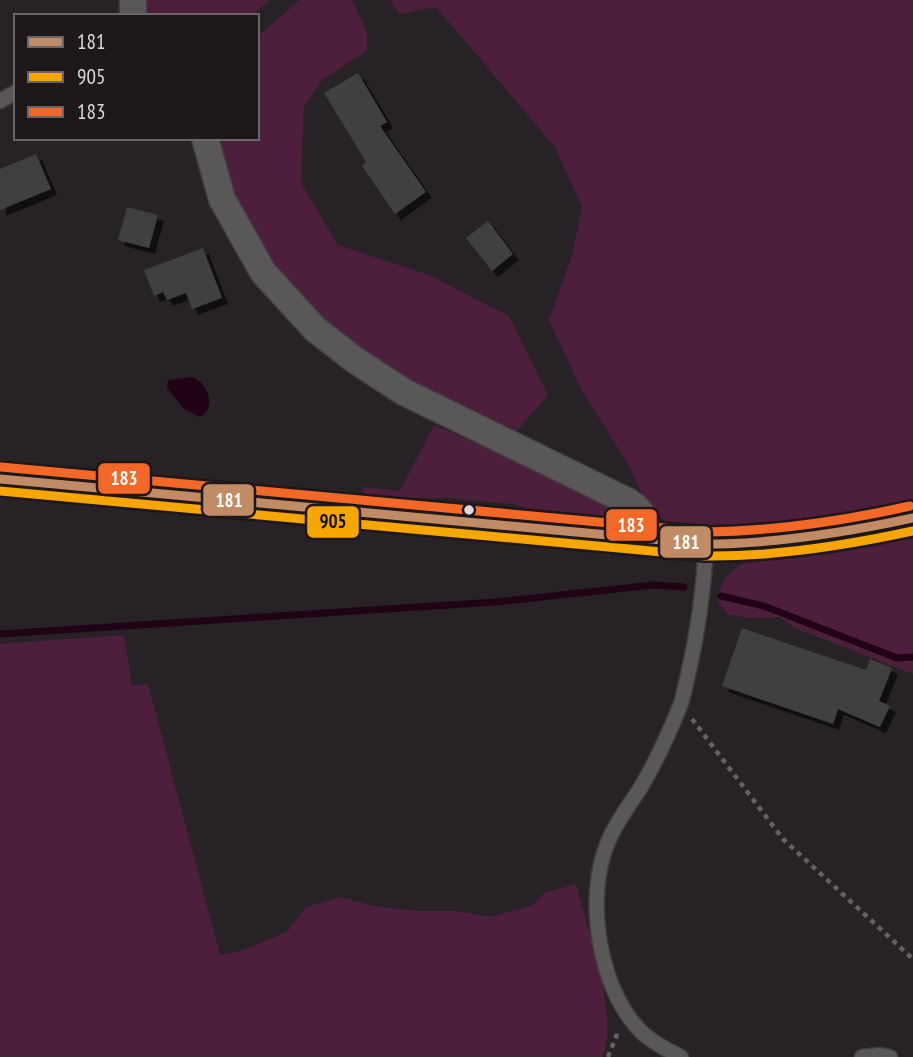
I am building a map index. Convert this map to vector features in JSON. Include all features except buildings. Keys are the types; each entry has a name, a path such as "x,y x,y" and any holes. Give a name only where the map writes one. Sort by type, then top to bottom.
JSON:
{"street":[{"path":"206,140 222,199 263,272 314,329 355,360 404,391 629,502 640,509 644,519 644,538"},
{"path":"0,479 706,544 773,543 913,518"}],"lane":[{"path":"681,1057 645,1035 625,1011 610,979 602,952 597,924 597,898 599,869 607,844 621,816 641,787 681,704 696,643 706,544"},
{"path":"862,1057 890,1057"}],"path":[{"path":"681,704 783,839 913,959"}],"shaded area":[{"path":"144,0 270,0 253,14 146,14"},
{"path":"300,0 352,0 367,32 367,51 323,79 304,106 301,183 338,245 429,275 509,316 548,395 515,433 413,382 326,324 275,268 229,192 221,140 259,140 259,35"},
{"path":"390,0 913,0 913,502 794,525 693,526 666,523 643,496 626,461 581,389 549,320 572,256 582,207 555,147 436,7 399,14"},
{"path":"192,377 202,384 208,395 208,407 200,417 184,409 167,388 168,380"},
{"path":"434,425 612,503 619,518 611,524 551,517 514,504 446,498 365,497 362,487 400,491"},
{"path":"913,538 913,674 795,628 779,617 747,618 727,614 717,600 724,579 741,564"},
{"path":"124,635 132,686 148,684 220,955 243,950 287,932 306,907 340,897 374,906 415,911 457,911 490,917 533,905 544,893 576,884 605,997 607,1041 602,1057 0,1057 0,644"}],"waterway":[{"path":"0,634 496,602 653,585 684,587"},
{"path":"721,596 764,606 897,658 913,657"}],"transit line":[{"name":"183","path":"1,467 707,532 809,524 910,506"},
{"name":"181","path":"0,479 706,544 810,537 913,518"},
{"name":"905","path":"0,491 705,556 809,550 913,531"}]}
